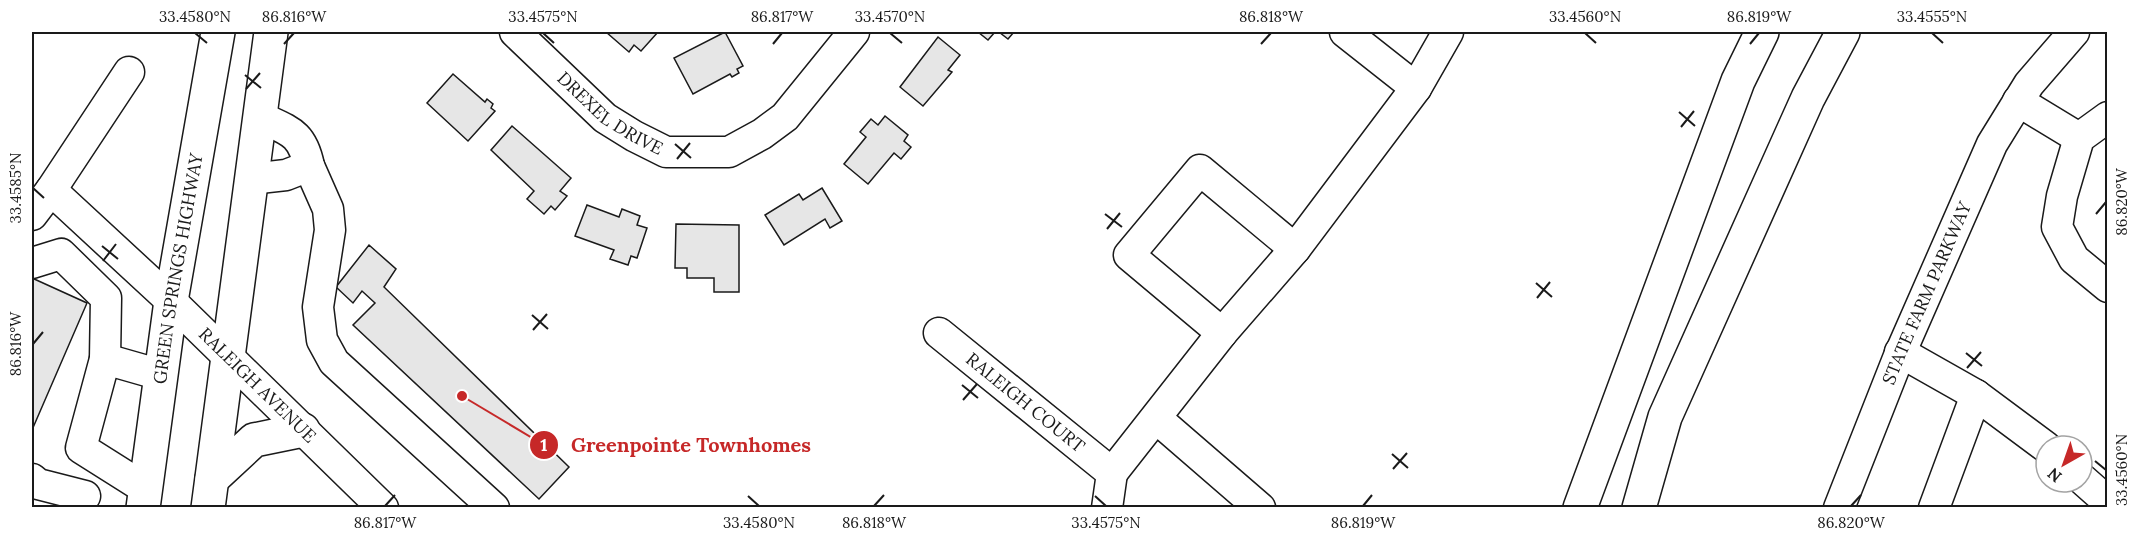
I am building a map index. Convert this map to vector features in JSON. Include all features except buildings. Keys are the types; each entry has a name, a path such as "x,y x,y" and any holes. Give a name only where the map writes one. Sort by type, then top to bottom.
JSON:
{"main road":[{"name":"GREEN SPRINGS HIGHWAY","path":"145,498 171,301 218,32"},
{"path":"210,493 271,32"},
{"path":"1580,507 1738,81 1762,32"},
{"path":"1639,507 1665,417 1808,98 1843,32"},
{"path":"210,493 254,440 303,430"}],"street":[{"name":"DREXEL DRIVE","path":"515,32 605,118 666,152 729,152 762,134 785,117 854,32"},
{"path":"1345,32 1416,88"},
{"path":"1107,507 1112,473 1222,333 1295,249 1416,88 1448,32"},
{"name":"STATE FARM PARKWAY","path":"2023,92 2046,32"},
{"name":"STATE FARM PARKWAY","path":"1839,507 1900,352 1992,144 2023,92 2074,32"},
{"path":"32,215 129,72"},
{"path":"2023,92 2079,138"},
{"path":"260,117 292,133 305,146 309,166 328,208 330,230 318,308 322,339 334,362 494,507"},
{"path":"2108,117 2079,138 2062,196 2057,227 2074,259 2108,287"},
{"path":"251,179 286,175 309,166"},
{"path":"1222,333 1129,255 1200,170 1295,249"},
{"name":"RALEIGH AVENUE","path":"51,190 171,301 383,507"},
{"path":"87,278 116,250"},
{"path":"32,262 61,254 106,298 105,359 81,448 102,461 145,498"},
{"name":"RALEIGH COURT","path":"939,333 1112,473"},
{"path":"1900,352 1976,395 2034,438"},
{"path":"105,359 161,375"},
{"path":"1934,507 1976,395"},
{"path":"1156,418 1260,507"},
{"path":"32,479 38,484 88,502 102,461"},
{"path":"2094,490 2108,502"}],"place":[{"name":"Greenpointe Townhomes","path":"462,396"}]}
